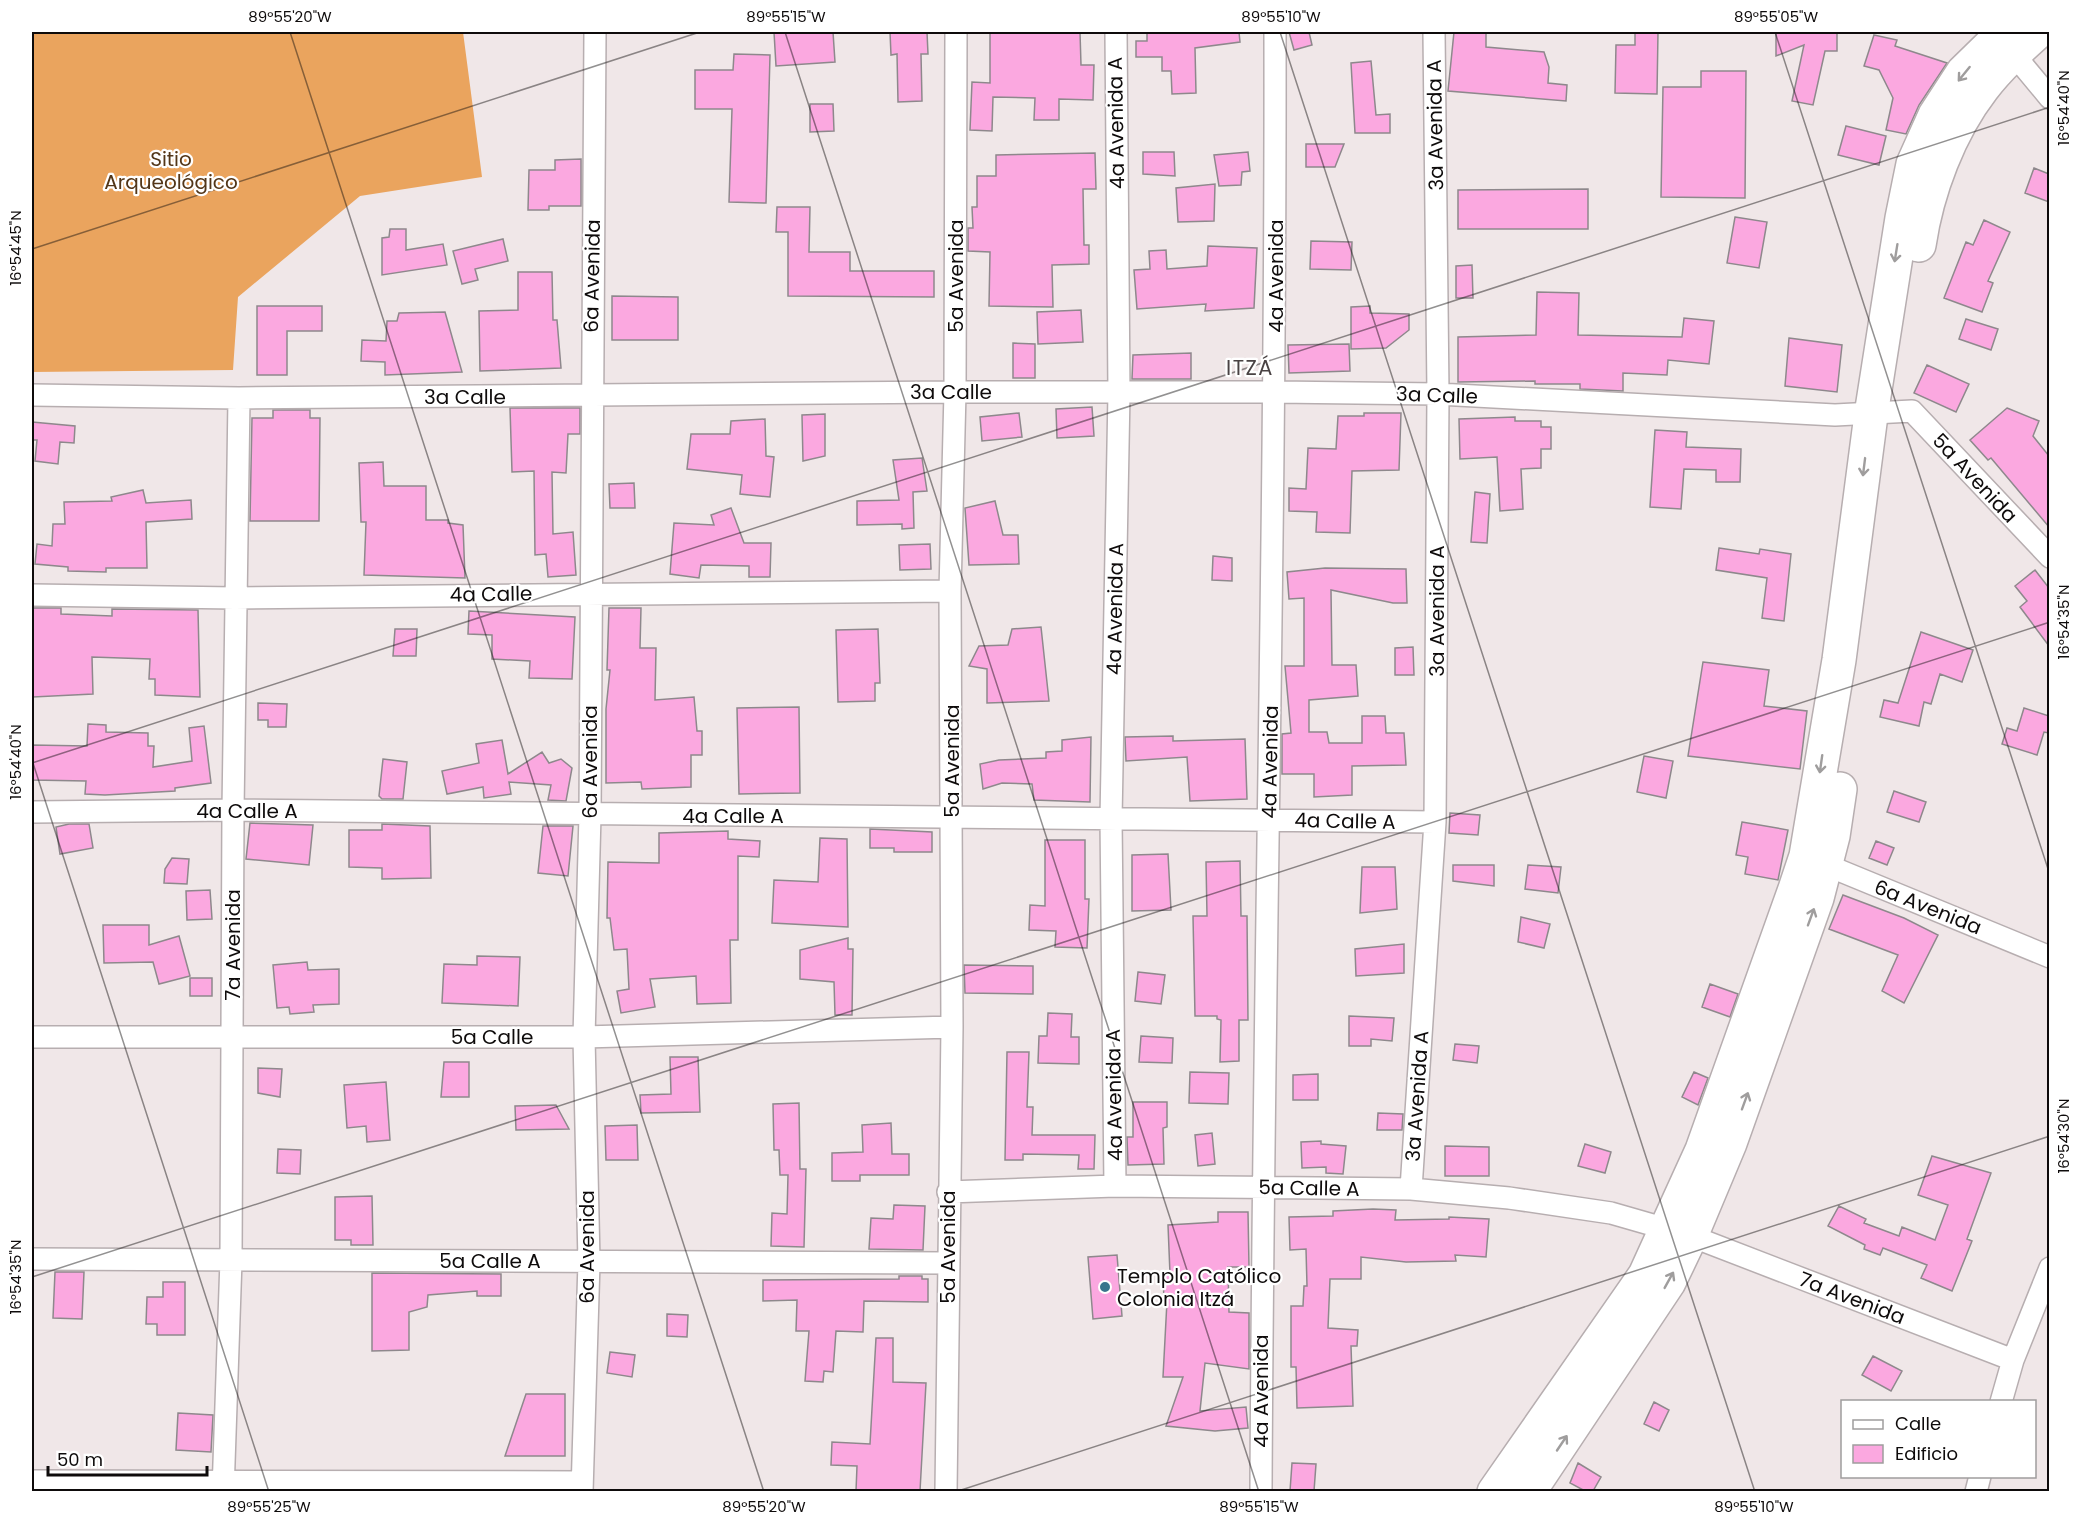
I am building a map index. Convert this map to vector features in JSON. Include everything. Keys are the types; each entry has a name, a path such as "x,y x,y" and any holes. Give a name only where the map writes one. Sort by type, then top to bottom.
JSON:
{"main road":[{"path":"1529,1491 1669,1282 1679,1233 1702,1150 1816,861 1850,661 1883,413 1900,230 1913,164 1935,115 1964,72 2006,41 2038,32"},
{"path":"1494,1491 1645,1275 1679,1233"}],"street":[{"name":"6a Avenida","path":"582,1487 589,1262 584,1037 590,815 595,32"},
{"name":"5a Avenida","path":"946,1491 948,1192 952,1027 950,591 955,392 956,32"},
{"name":"4a Avenida A","path":"1115,1186 1111,819 1119,393 1116,32"},
{"name":"4a Avenida","path":"1261,1491 1262,1188 1276,392 1275,32"},
{"name":"3a Avenida A","path":"1411,1189 1435,822 1438,394 1434,32"},
{"path":"2006,41 2049,98"},
{"name":"3a Calle","path":"32,395 239,398 955,392 1276,392 1438,394 1883,413"},
{"name":"7a Avenida","path":"223,1486 231,1260 233,810 239,398"},
{"name":"5a Avenida","path":"1883,413 1912,411 2049,557"},
{"name":"4a Calle","path":"32,595 235,598 950,591"},
{"name":"4a Calle A","path":"32,812 233,810 1435,822"},
{"name":"6a Avenida","path":"1816,861 2049,957"},
{"name":"5a Calle","path":"32,1037 584,1037 952,1027"},
{"name":"5a Calle A","path":"948,1192 1115,1186 1411,1189 1509,1198 1611,1213 1679,1233"},
{"name":"7a Avenida","path":"1679,1233 2013,1360"},
{"name":"5a Calle A","path":"32,1259 949,1263"},
{"path":"2001,1400 2013,1360 2049,1269"},
{"path":"32,1481 223,1486 582,1487"}],"green space":[{"name":"Sitio Arqueológico","path":"32,32 463,32 482,177 360,196 238,297 233,370 32,372"}],"building":[{"path":"774,32 833,32 835,62 776,66"},
{"path":"890,32 927,32 928,54 921,54 922,101 898,102 897,54 891,55"},
{"path":"990,32 1080,32 1081,65 1094,65 1093,100 1059,99 1059,120 1034,120 1035,98 993,97 992,131 970,130 972,82 990,83"},
{"path":"1147,32 1239,32 1240,42 1195,48 1196,93 1172,94 1171,71 1162,71 1162,57 1136,57 1136,41 1147,41"},
{"path":"1289,32 1309,32 1312,45 1294,50"},
{"path":"1454,32 1486,32 1486,47 1544,52 1549,67 1548,83 1567,85 1566,101 1448,91"},
{"path":"1635,32 1658,32 1657,94 1615,93 1616,45 1635,45"},
{"path":"1776,32 1837,32 1837,51 1825,51 1813,105 1792,101 1804,45 1776,56"},
{"path":"1874,35 1897,40 1895,46 1947,63 1919,105 1906,134 1886,130 1893,98 1879,70 1864,66"},
{"path":"734,54 770,55 766,203 729,202 732,109 695,109 695,70 733,70"},
{"path":"1371,61 1376,115 1390,114 1390,133 1355,133 1351,63"},
{"path":"1701,71 1746,71 1745,198 1661,197 1663,87 1701,87"},
{"path":"810,104 833,104 834,131 810,132"},
{"path":"1846,126 1886,136 1879,165 1838,155"},
{"path":"1306,144 1344,144 1335,167 1306,167"},
{"path":"1143,152 1174,152 1175,176 1143,174"},
{"path":"1248,152 1250,171 1242,172 1241,185 1219,186 1214,155"},
{"path":"1095,153 1096,189 1083,189 1084,245 1089,245 1089,264 1052,265 1053,307 989,306 990,252 968,251 968,228 973,228 972,207 977,207 977,176 996,176 996,155"},
{"path":"581,159 581,206 549,206 549,210 528,210 529,170 555,170 555,160"},
{"path":"2034,168 2049,174 2049,202 2025,193"},
{"path":"1215,184 1214,221 1178,222 1176,188"},
{"path":"1588,189 1588,229 1458,229 1458,190"},
{"path":"777,207 810,207 809,252 850,252 850,271 934,271 934,297 788,296 788,232 776,232"},
{"path":"1735,217 1767,222 1759,268 1727,263"},
{"path":"1984,220 2010,232 1988,281 1993,283 1982,312 1944,298 1966,242 1973,245"},
{"path":"390,229 406,229 406,250 443,244 447,265 382,275 382,238 389,237"},
{"path":"503,239 508,261 475,269 478,280 462,284 453,251"},
{"path":"1311,241 1352,242 1351,270 1310,269"},
{"path":"1208,246 1257,248 1254,308 1205,311 1206,304 1137,309 1134,270 1150,269 1149,251 1166,250 1167,269 1207,266"},
{"path":"1472,265 1473,298 1456,298 1456,266"},
{"path":"518,272 552,272 553,320 557,320 561,368 480,371 479,311 518,310"},
{"path":"1537,292 1579,293 1578,335 1682,337 1684,318 1714,321 1709,364 1668,360 1667,375 1623,373 1623,391 1580,389 1580,384 1535,384 1535,381 1458,382 1458,337 1536,335"},
{"path":"612,296 678,297 678,340 612,340"},
{"path":"257,306 322,306 322,331 287,331 287,375 257,375"},
{"path":"1370,306 1370,313 1409,314 1409,330 1386,348 1351,349 1351,307"},
{"path":"1081,310 1083,342 1038,344 1037,312"},
{"path":"445,312 462,372 385,375 385,362 361,361 362,340 386,341 387,321 397,321 399,313"},
{"path":"1966,319 1998,329 1991,350 1959,339"},
{"path":"1789,338 1842,345 1837,392 1785,386"},
{"path":"1013,343 1035,344 1035,378 1013,378"},
{"path":"1349,344 1350,371 1289,373 1288,345"},
{"path":"1191,353 1191,379 1132,379 1133,355"},
{"path":"1927,365 1969,384 1956,412 1914,393"},
{"path":"1092,407 1094,436 1057,438 1056,409"},
{"path":"510,408 580,408 580,434 568,434 566,473 552,472 553,534 573,532 576,575 548,577 546,554 535,555 534,471 512,472"},
{"path":"2007,408 2039,421 2033,436 2049,456 2049,527 1991,458 1988,460 1970,440"},
{"path":"273,410 310,410 310,418 320,418 319,521 250,521 252,418 273,418"},
{"path":"1019,413 1022,437 982,441 980,417"},
{"path":"1364,413 1401,413 1399,470 1352,471 1350,533 1316,532 1317,512 1289,511 1289,488 1306,489 1308,448 1336,449 1338,416 1364,416"},
{"path":"825,414 825,456 803,461 802,415"},
{"path":"1515,417 1515,421 1541,421 1541,427 1551,427 1551,449 1541,449 1541,468 1521,469 1523,509 1500,511 1497,457 1460,459 1459,419"},
{"path":"765,419 766,456 774,457 770,497 740,494 742,475 687,469 691,434 730,434 731,421"},
{"path":"32,422 75,426 74,443 60,442 58,464 35,461 37,440 32,440"},
{"path":"1655,430 1687,432 1686,447 1741,449 1740,482 1716,482 1716,470 1684,469 1681,509 1650,507"},
{"path":"922,458 927,491 913,492 914,528 902,529 902,524 857,525 857,501 899,500 893,460"},
{"path":"383,462 384,486 426,486 426,520 448,520 448,523 463,525 465,578 364,575 366,522 361,522 359,463"},
{"path":"634,483 635,508 610,508 609,484"},
{"path":"143,490 146,503 191,500 192,519 146,522 147,568 106,568 106,572 68,571 68,567 35,564 37,544 52,546 53,524 65,524 64,502 112,501 111,497"},
{"path":"1475,492 1490,494 1487,543 1471,542"},
{"path":"995,501 1003,535 1018,535 1019,564 969,565 965,508"},
{"path":"731,508 744,543 771,543 770,577 749,577 749,566 701,565 699,578 670,574 674,523 714,525 711,515"},
{"path":"930,544 931,569 900,570 899,545"},
{"path":"1719,548 1759,554 1760,549 1791,554 1784,621 1762,618 1767,578 1716,570"},
{"path":"1213,556 1232,558 1232,581 1212,580"},
{"path":"1325,568 1406,569 1407,603 1393,603 1331,590 1332,665 1356,665 1358,696 1309,700 1309,732 1327,732 1329,743 1362,743 1362,716 1385,716 1386,733 1404,733 1406,765 1352,766 1352,795 1314,797 1314,774 1282,774 1282,734 1291,733 1285,666 1304,666 1304,598 1289,599 1287,572"},
{"path":"2035,570 2049,588 2049,646 2020,607 2027,601 2015,586"},
{"path":"32,608 61,608 61,614 112,616 112,609 198,610 200,697 155,695 155,679 149,679 150,659 92,657 93,694 33,697"},
{"path":"609,608 641,608 640,648 656,648 655,700 694,697 697,731 702,731 702,755 691,755 691,787 642,789 641,782 606,783 606,709 610,670 607,670"},
{"path":"469,611 575,617 572,679 529,678 530,661 492,659 492,635 468,634"},
{"path":"1041,627 1049,701 987,703 987,669 969,666 979,646 1008,645 1012,629"},
{"path":"395,629 417,629 416,656 393,656"},
{"path":"878,629 880,683 875,683 875,701 838,702 836,630"},
{"path":"1921,632 1973,650 1962,682 1940,674 1931,704 1924,702 1919,726 1880,717 1884,700 1898,703"},
{"path":"1413,647 1414,675 1395,675 1395,648"},
{"path":"1703,662 1769,670 1764,706 1807,711 1800,769 1688,756"},
{"path":"258,703 287,704 286,727 268,727 268,720 258,720"},
{"path":"799,707 800,793 739,794 737,708"},
{"path":"2024,708 2049,716 2049,733 2044,732 2037,755 2002,744 2007,728 2017,731"},
{"path":"88,724 106,725 106,732 148,733 148,746 154,746 153,767 192,761 189,728 204,726 211,783 175,788 175,791 105,795 85,794 86,781 32,780 32,745 87,746"},
{"path":"1173,736 1173,741 1245,739 1247,799 1190,801 1187,757 1126,761 1125,737"},
{"path":"1091,737 1090,802 1034,800 1032,784 1002,783 983,789 980,764 999,760 1046,758 1046,752 1062,751 1062,740"},
{"path":"502,740 508,774 542,752 549,763 561,759 572,768 566,801 548,800 551,785 509,782 511,794 484,798 483,787 447,794 442,771 479,763 476,744"},
{"path":"1644,756 1673,761 1666,798 1637,792"},
{"path":"383,759 407,762 403,799 382,799 379,796"},
{"path":"1894,791 1926,802 1919,822 1887,812"},
{"path":"1450,813 1480,815 1478,835 1449,833"},
{"path":"1742,822 1788,830 1778,880 1745,874 1748,857 1736,855"},
{"path":"250,823 313,825 309,865 246,859"},
{"path":"69,824 89,824 93,848 60,854 56,827"},
{"path":"382,824 430,826 431,878 382,879 382,868 349,867 349,830 382,830"},
{"path":"543,826 573,826 568,876 538,873"},
{"path":"870,829 932,832 932,852 894,852 894,848 870,848"},
{"path":"728,831 728,839 760,841 759,857 738,856 738,940 730,940 731,1003 697,1004 696,976 650,979 655,1007 621,1013 617,991 629,989 627,949 614,950 610,918 607,918 608,862 659,863 659,833"},
{"path":"820,838 847,839 848,927 772,923 774,880 818,882"},
{"path":"1045,840 1085,840 1085,899 1089,899 1087,948 1055,947 1056,931 1029,930 1030,905 1045,906"},
{"path":"1876,841 1894,848 1887,865 1869,858"},
{"path":"1168,854 1171,910 1132,911 1132,855"},
{"path":"172,858 189,859 187,884 164,883 165,869"},
{"path":"1240,861 1241,916 1247,916 1248,1020 1239,1020 1239,1061 1220,1062 1221,1020 1217,1019 1217,1016 1195,1016 1193,916 1207,916 1206,862"},
{"path":"1453,865 1494,865 1494,886 1453,881"},
{"path":"1528,865 1561,867 1558,893 1525,889"},
{"path":"1362,867 1395,867 1397,909 1360,913"},
{"path":"210,890 212,919 187,920 186,891"},
{"path":"1843,895 1904,918 1938,935 1904,1003 1882,991 1898,955 1829,929"},
{"path":"1521,917 1550,924 1544,948 1518,942"},
{"path":"103,925 149,925 149,945 179,936 190,976 159,984 153,962 104,963"},
{"path":"848,938 848,949 853,949 852,1015 835,1015 834,982 800,979 800,950"},
{"path":"1404,944 1404,973 1356,976 1355,949"},
{"path":"477,956 520,957 518,1006 442,1003 444,964 477,965"},
{"path":"307,962 308,970 339,969 339,1004 313,1005 314,1012 290,1014 289,1007 277,1008 273,965"},
{"path":"964,965 1033,966 1033,994 965,993"},
{"path":"1138,972 1165,975 1161,1004 1135,1001"},
{"path":"190,978 212,978 212,996 190,996"},
{"path":"1710,984 1738,994 1730,1017 1702,1007"},
{"path":"1048,1013 1072,1014 1071,1037 1079,1037 1079,1064 1038,1063 1039,1036 1047,1036"},
{"path":"1349,1016 1394,1018 1392,1041 1371,1039 1371,1046 1349,1046"},
{"path":"1141,1036 1173,1038 1172,1063 1139,1062"},
{"path":"1455,1044 1479,1046 1477,1063 1453,1060"},
{"path":"1007,1052 1029,1052 1027,1107 1033,1107 1032,1135 1095,1135 1094,1169 1078,1169 1079,1155 1023,1154 1023,1160 1005,1160"},
{"path":"670,1057 698,1057 700,1112 641,1113 640,1095 671,1094"},
{"path":"444,1062 469,1062 469,1097 441,1097"},
{"path":"258,1068 282,1069 280,1097 258,1093"},
{"path":"1190,1072 1229,1073 1228,1104 1189,1103"},
{"path":"1694,1072 1708,1078 1698,1105 1682,1097"},
{"path":"1318,1074 1318,1100 1293,1100 1293,1075"},
{"path":"386,1082 390,1140 367,1142 366,1126 347,1128 344,1085"},
{"path":"1133,1102 1167,1102 1167,1127 1163,1128 1164,1164 1128,1165 1127,1137 1133,1137"},
{"path":"799,1103 800,1169 806,1169 804,1247 771,1246 772,1213 787,1214 788,1175 780,1175 779,1150 774,1150 773,1104"},
{"path":"556,1105 569,1129 516,1130 515,1106"},
{"path":"1378,1113 1403,1114 1402,1130 1377,1130"},
{"path":"891,1123 892,1154 909,1154 909,1175 860,1175 860,1181 832,1181 832,1153 863,1152 862,1125"},
{"path":"637,1125 638,1160 606,1160 605,1126"},
{"path":"1212,1133 1215,1164 1198,1166 1195,1135"},
{"path":"1321,1141 1321,1144 1346,1146 1343,1174 1326,1173 1326,1167 1302,1168 1301,1142"},
{"path":"1585,1144 1611,1152 1605,1173 1578,1166"},
{"path":"1445,1146 1489,1147 1489,1176 1445,1176"},
{"path":"278,1149 301,1150 300,1174 277,1173"},
{"path":"1932,1156 1991,1173 1967,1239 1972,1241 1952,1291 1921,1278 1927,1265 1883,1248 1880,1255 1864,1249 1865,1245 1828,1226 1839,1206 1866,1219 1864,1223 1899,1236 1902,1227 1935,1240 1948,1205 1918,1195"},
{"path":"372,1196 373,1245 351,1245 351,1240 335,1240 335,1197"},
{"path":"894,1205 925,1206 923,1250 869,1249 871,1218 893,1219"},
{"path":"1396,1210 1395,1220 1449,1219 1449,1217 1489,1219 1486,1257 1455,1255 1456,1261 1406,1262 1361,1257 1361,1279 1330,1279 1328,1328 1358,1330 1357,1346 1351,1346 1353,1406 1297,1408 1296,1367 1291,1367 1291,1306 1303,1306 1304,1286 1307,1286 1306,1249 1290,1250 1289,1217 1333,1216 1333,1211"},
{"path":"1218,1212 1248,1212 1249,1267 1228,1267 1229,1312 1249,1313 1249,1369 1205,1363 1200,1411 1246,1407 1248,1428 1215,1431 1166,1426 1183,1377 1163,1377 1167,1301 1164,1301 1163,1274 1170,1274 1168,1225 1218,1222"},
{"name":"Templo Católico Colonia Itzá","path":"1117,1255 1122,1316 1093,1319 1088,1257"},
{"path":"55,1272 84,1272 82,1319 53,1318"},
{"path":"372,1273 501,1274 501,1296 477,1296 477,1291 428,1295 427,1307 409,1312 409,1350 372,1351"},
{"path":"899,1276 922,1276 922,1279 928,1279 928,1302 864,1301 863,1332 836,1331 833,1372 824,1371 823,1382 805,1381 809,1331 796,1331 797,1300 763,1301 763,1280 899,1279"},
{"path":"163,1282 185,1282 185,1335 157,1335 157,1324 146,1324 147,1297 163,1297"},
{"path":"667,1314 688,1315 687,1337 667,1336"},
{"path":"876,1338 893,1338 893,1382 926,1383 920,1491 856,1491 857,1466 831,1465 832,1442 870,1444"},
{"path":"610,1352 635,1355 632,1377 607,1373"},
{"path":"1873,1356 1902,1371 1891,1391 1862,1375"},
{"path":"526,1394 565,1394 565,1456 505,1456"},
{"path":"1654,1402 1669,1410 1659,1431 1644,1424"},
{"path":"178,1413 213,1415 211,1452 176,1450"},
{"path":"1292,1463 1316,1464 1314,1491 1290,1491"},
{"path":"1578,1463 1601,1477 1593,1491 1585,1491 1570,1483"}],"place":[{"name":"Templo Católico Colonia Itzá","path":"1105,1287"}],"district":[{"name":"ITZÁ","path":"1250,368"}]}
